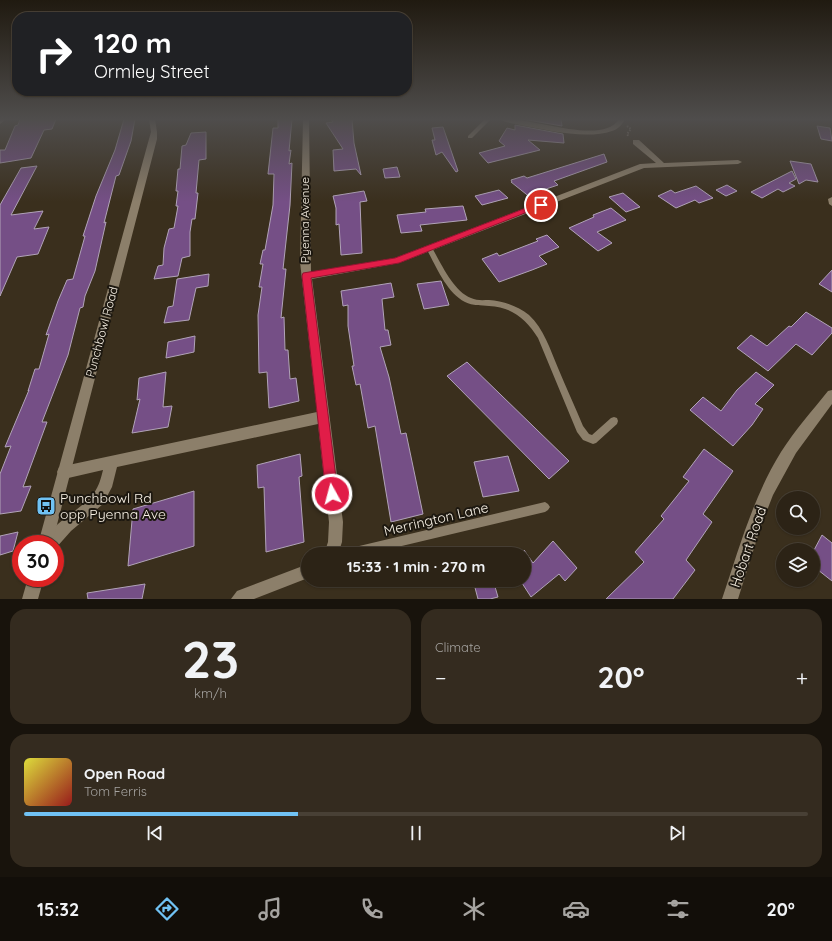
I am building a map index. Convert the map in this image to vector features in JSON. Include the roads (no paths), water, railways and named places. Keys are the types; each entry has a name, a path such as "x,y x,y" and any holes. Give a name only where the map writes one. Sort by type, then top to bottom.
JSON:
{"street":[{"name":"Punchbowl Road","path":"47,535 151,147"},
{"name":"Pyenna Avenue","path":"306,147 305,262 322,417 336,522 334,547"},
{"path":"642,147 662,165"},
{"path":"306,276 396,261 648,166 738,162"},
{"name":"Hobart Road","path":"730,599 757,515 770,485 786,456 832,395"},
{"path":"64,472 112,463 322,417"},
{"path":"58,535 66,526 98,499 105,487 112,463"},
{"path":"239,599 301,574"},
{"path":"30,599 33,587"}],"lane":[{"path":"832,199 830,199 832,204"},
{"path":"429,248 441,269 463,296 473,302 511,307 519,310 535,326 580,429 586,437 593,440 614,421"},
{"name":"Merrington Lane","path":"376,547 545,507"}],"place":[{"name":"Punchbowl Rd opp Pyenna Ave","path":"46,506"}]}
